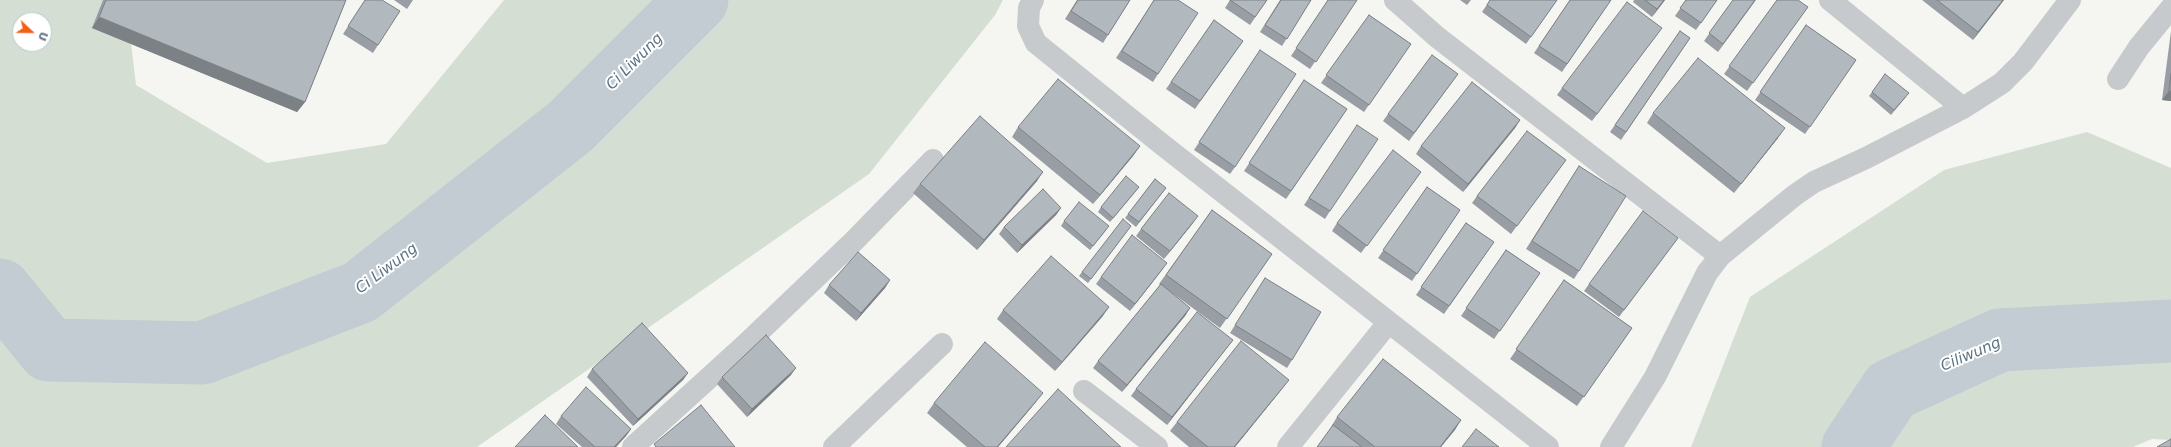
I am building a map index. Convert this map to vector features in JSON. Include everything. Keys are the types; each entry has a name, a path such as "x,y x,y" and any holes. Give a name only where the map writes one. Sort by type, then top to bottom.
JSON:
{"street":[{"path":"1033,0 1029,8 1028,26 1036,43 1388,323 1548,447"},
{"path":"1395,0 1437,37 1720,256"},
{"path":"1830,0 1963,108"},
{"path":"1611,447 1655,378 1707,273 1720,256 1795,195 1814,182 1866,158 1963,108 2002,83 2023,62 2070,0"},
{"path":"2118,79 2139,47 2171,8"},
{"path":"633,447 744,346 848,246 933,160"},
{"path":"1288,447 1388,323"},
{"path":"834,447 942,344"},
{"path":"1084,391 1157,447"}],"shaded area":[{"path":"0,0 126,0 136,85 267,163 386,144 504,0 1003,0 995,15 869,174 477,447 0,447"},
{"path":"2087,132 2171,168 2171,440 2152,439 2133,447 1691,447 1750,297 1944,170"}],"building":[{"path":"106,0 346,0 305,102 99,17"},
{"path":"365,0 382,0 400,11 378,45 348,26"},
{"path":"1078,0 1130,0 1108,35 1071,11"},
{"path":"1154,0 1178,0 1198,13 1158,74 1122,51"},
{"path":"1230,0 1267,0 1255,17"},
{"path":"1281,0 1311,0 1287,39 1265,25"},
{"path":"1328,0 1357,0 1316,62 1296,48"},
{"path":"1490,0 1557,0 1531,37 1487,5"},
{"path":"1570,0 1611,0 1567,64 1539,46"},
{"path":"1645,0 1664,0 1657,9"},
{"path":"1686,0 1717,0 1701,23 1680,8"},
{"path":"1733,0 1755,0 1723,44 1709,33"},
{"path":"1777,0 1798,0 1808,7 1753,83 1729,66"},
{"path":"1937,0 2003,0 1978,32"},
{"path":"1627,2 1662,28 1597,114 1562,88"},
{"path":"1369,15 1411,44 1369,105 1326,75"},
{"path":"1214,20 1243,41 1200,101 1171,82"},
{"path":"1806,25 1856,60 1810,127 1760,92"},
{"path":"1680,31 1690,38 1626,132 1615,125"},
{"path":"1260,50 1296,74 1235,167 1199,142"},
{"path":"1432,55 1458,74 1414,133 1388,114"},
{"path":"1698,58 1785,128 1741,184 1653,113"},
{"path":"1885,74 1909,93 1894,110 1872,92"},
{"path":"2171,74 2171,91 2169,91"},
{"path":"1058,79 1140,146 1100,195 1018,127"},
{"path":"1304,80 1347,109 1291,191 1249,163"},
{"path":"1472,82 1520,120 1468,184 1421,146"},
{"path":"980,116 1043,172 984,240 920,184"},
{"path":"1357,125 1378,139 1330,211 1309,198"},
{"path":"1527,131 1566,160 1517,226 1477,196"},
{"path":"1393,150 1421,172 1367,246 1337,223"},
{"path":"1579,166 1626,196 1579,271 1532,241"},
{"path":"1126,176 1139,187 1113,218 1101,207"},
{"path":"1155,179 1166,188 1139,222 1128,214"},
{"path":"1427,187 1460,210 1417,274 1383,250"},
{"path":"1043,189 1061,208 1022,245 1004,227"},
{"path":"1169,193 1198,216 1170,251 1141,229"},
{"path":"1079,202 1109,226 1093,246 1064,221"},
{"path":"1212,210 1272,254 1227,319 1166,275"},
{"path":"1643,211 1678,238 1624,310 1589,284"},
{"path":"1123,219 1131,226 1091,279 1082,272"},
{"path":"1466,223 1494,242 1449,306 1421,287"},
{"path":"1132,235 1167,263 1135,304 1101,277"},
{"path":"1506,250 1540,273 1500,331 1466,308"},
{"path":"858,252 890,280 861,313 829,285"},
{"path":"1051,256 1109,307 1062,362 1003,310"},
{"path":"1265,278 1321,312 1292,360 1235,325"},
{"path":"1564,280 1632,328 1584,397 1516,349"},
{"path":"1161,284 1190,308 1127,385 1098,361"},
{"path":"1197,312 1233,340 1172,417 1136,389"},
{"path":"642,323 688,373 638,419 592,369"},
{"path":"766,335 796,368 752,409 722,377"},
{"path":"1241,341 1289,380 1234,447 1208,447 1177,422"},
{"path":"985,342 1043,393 997,447 985,447 934,403"},
{"path":"1383,359 1461,420 1440,447 1375,447 1337,417"},
{"path":"586,387 631,429 614,447 595,447 561,416"},
{"path":"1058,389 1121,447 1006,447"},
{"path":"701,405 735,447 656,447 654,444"},
{"path":"545,415 578,447 515,447"},
{"path":"1333,425 1362,447 1317,447"},
{"path":"1476,429 1499,447 1462,447"},
{"path":"2171,439 2171,447 2157,447"}],"waterway":[{"name":"Ci Liwung","path":"0,290 49,350 202,353 360,292 571,126 697,0"},
{"name":"Ciliwung","path":"1853,447 1891,390 2000,340 2171,331"}]}
